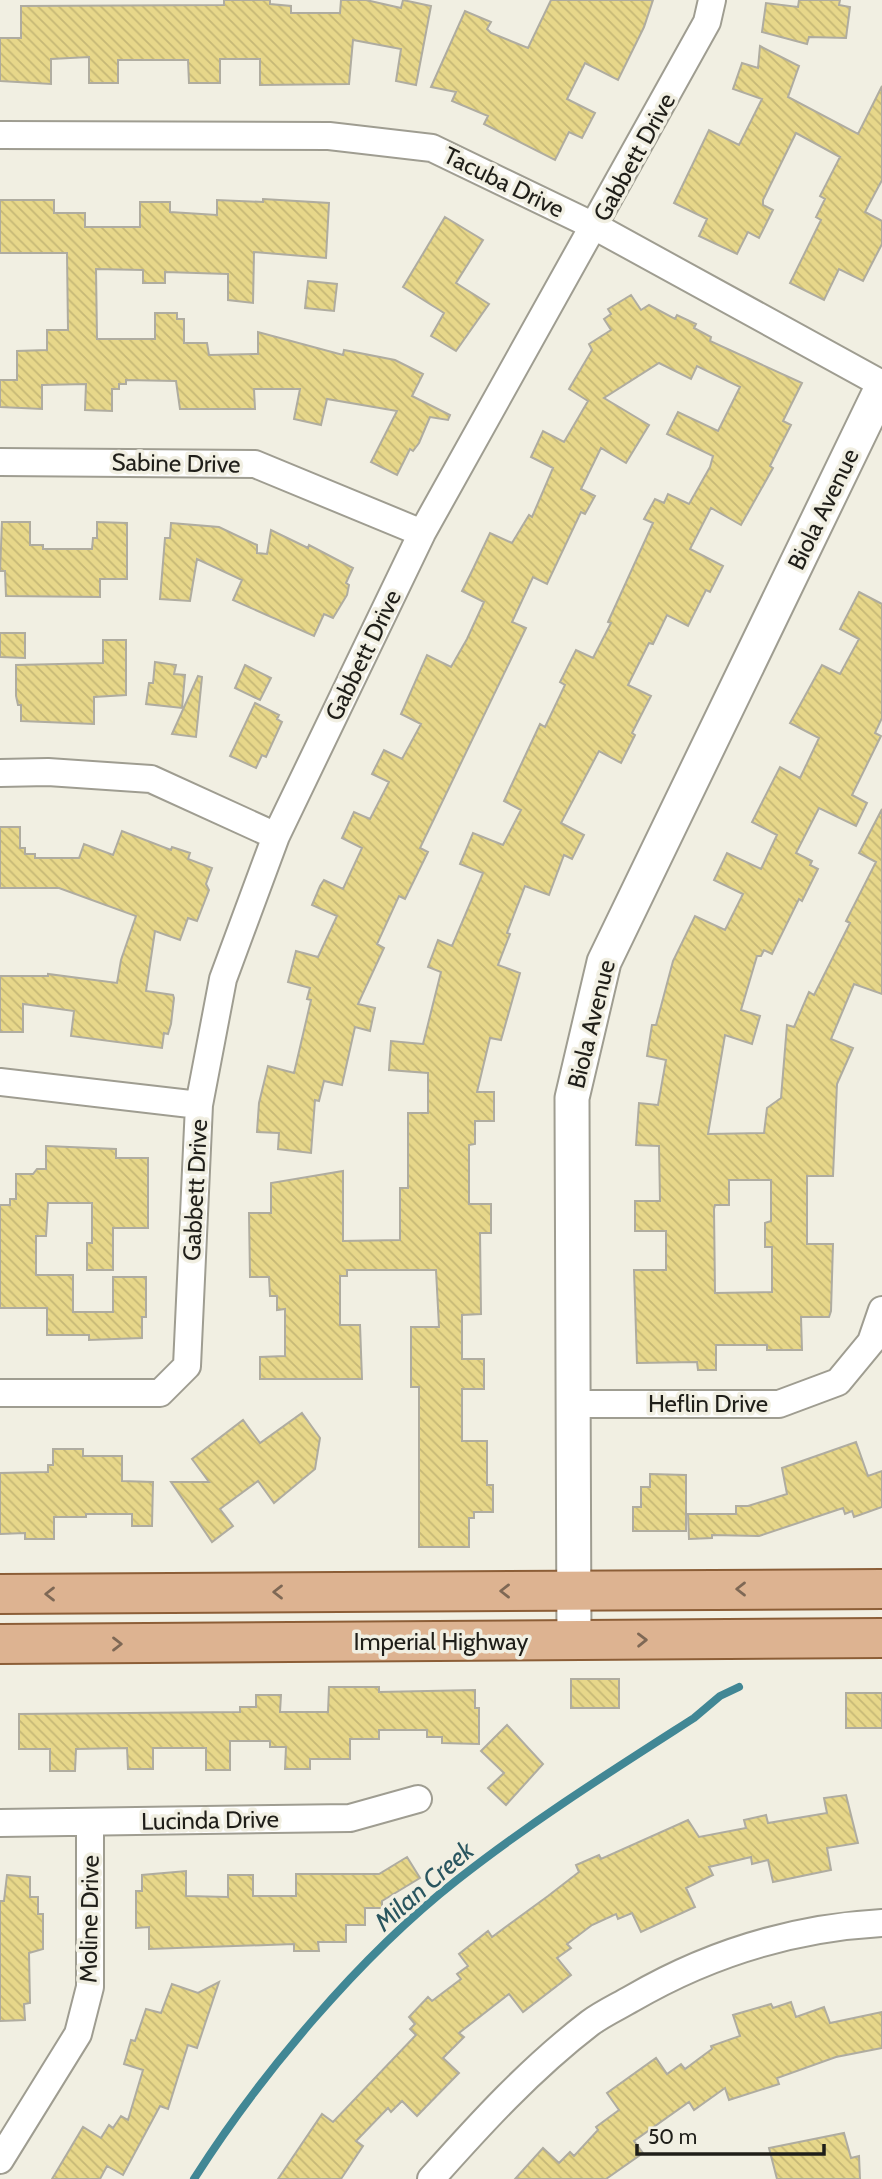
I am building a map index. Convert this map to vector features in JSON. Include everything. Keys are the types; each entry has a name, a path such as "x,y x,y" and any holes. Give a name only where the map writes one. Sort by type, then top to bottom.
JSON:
{"main road":[{"name":"Imperial Highway","path":"0,1594 882,1589"},
{"name":"Imperial Highway","path":"0,1644 882,1638"}],"street":[{"name":"Gabbett Drive","path":"0,1393 160,1393 187,1366 199,1105 223,979 276,836 422,533 596,227 707,22 712,0"},
{"name":"Tacuba Drive","path":"0,135 329,136 432,148 596,227 882,386"},
{"name":"Biola Avenue","path":"574,1640 572,1098 604,962 882,386"},
{"name":"Sabine Drive","path":"0,462 255,464 422,533"},
{"path":"0,773 48,772 150,779 276,836"},
{"path":"0,1082 199,1105"},
{"name":"Heflin Drive","path":"573,1404 779,1404 838,1382 872,1342 882,1310"},
{"name":"Lucinda Drive","path":"0,1823 351,1818 418,1799"},
{"name":"Moline Drive","path":"0,2160 78,2034 90,1986 90,1822"},
{"path":"431,2179 500,2102 591,2022 676,1973 750,1946 829,1926 882,1923"}],"building":[{"path":"224,0 270,0 270,4 291,6 291,13 340,13 341,0 366,0 401,8 403,0 431,6 416,85 396,81 401,49 353,40 349,84 260,85 260,59 220,59 220,83 189,83 188,60 118,60 118,83 89,83 89,57 51,59 51,84 0,81 0,38 21,38 21,6 224,5"},
{"path":"551,0 653,0 644,27 618,80 585,63 567,99 595,113 582,138 569,132 555,160 484,124 488,116 452,101 456,92 431,87 465,11 491,22 487,29 491,33 528,48"},
{"path":"799,0 840,0 839,5 850,7 846,38 809,37 807,44 762,32 766,3 798,7"},
{"path":"760,46 799,66 788,97 858,134 882,86 882,180 865,212 882,221 882,244 863,281 839,269 824,300 790,283 821,220 816,217 825,199 820,196 840,157 796,133 763,200 763,205 773,210 759,238 748,232 737,254 699,236 707,219 674,203 709,130 739,145 762,99 733,89 742,63 758,68"},
{"path":"263,199 329,203 326,258 254,252 253,303 228,300 228,274 165,272 165,283 143,283 143,270 96,269 97,339 155,339 155,313 177,313 177,319 184,319 184,343 207,343 209,355 258,354 258,332 343,355 344,350 395,360 423,374 412,396 450,415 448,420 430,417 419,443 413,451 410,449 397,475 371,462 397,411 327,399 321,425 294,419 300,389 254,389 255,409 180,409 176,381 126,380 126,384 119,384 119,389 112,389 112,411 85,410 86,384 42,385 42,409 0,407 0,380 17,380 17,351 47,350 47,330 68,330 67,253 0,253 0,200 54,200 54,213 85,213 85,227 140,227 140,202 170,202 170,212 217,215 217,200 263,202"},
{"path":"445,217 483,240 456,283 489,304 456,351 431,336 444,313 403,287"},
{"path":"308,281 337,284 334,311 305,308"},
{"path":"631,295 641,310 649,305 675,319 677,315 696,324 694,328 711,337 710,341 802,383 783,421 791,425 770,466 773,468 741,525 711,508 690,549 723,566 710,592 706,590 688,626 667,615 653,644 649,643 628,685 651,696 632,733 635,735 621,763 599,751 561,823 584,835 572,859 564,855 549,895 525,886 507,933 510,934 498,965 520,973 501,1040 490,1038 477,1092 494,1092 494,1121 475,1121 475,1144 469,1145 469,1204 491,1204 491,1233 480,1233 481,1314 462,1315 462,1359 484,1359 484,1389 462,1389 462,1441 487,1441 487,1485 493,1485 493,1512 474,1512 474,1518 469,1518 469,1547 419,1547 419,1387 411,1387 411,1327 439,1327 436,1270 347,1270 347,1276 340,1276 340,1325 360,1325 362,1379 260,1379 260,1357 285,1356 285,1309 277,1310 277,1296 270,1296 269,1277 250,1277 249,1213 271,1213 271,1183 343,1171 343,1241 400,1240 400,1188 408,1188 408,1113 428,1113 428,1073 389,1070 391,1041 423,1044 441,972 428,967 438,940 452,946 483,873 460,864 473,833 503,845 521,810 504,801 540,724 545,727 565,685 560,682 576,650 593,658 611,623 608,622 653,523 644,519 655,499 664,503 668,494 689,504 710,467 713,456 667,434 678,412 718,431 740,387 697,366 691,379 659,363 604,398 649,425 626,463 601,448 581,489 595,496 585,514 581,512 547,584 533,577 512,622 526,628 420,848 428,852 405,899 399,896 377,944 384,948 358,1004 375,1008 370,1031 355,1027 342,1085 324,1081 319,1101 315,1100 311,1153 278,1149 279,1133 257,1132 259,1103 268,1066 294,1073 311,1000 307,999 310,988 288,982 296,951 318,957 337,916 312,905 324,880 343,889 362,848 342,838 354,812 370,819 389,782 372,774 384,750 402,759 421,724 401,714 427,655 451,667 467,639 484,602 462,591 490,533 512,543 529,515 532,517 553,468 531,457 543,431 564,442 588,401 569,389 592,350 589,344 611,330 604,319 611,314 608,309"},
{"path":"2,522 30,522 30,545 43,545 43,549 92,549 93,538 97,538 97,522 127,523 127,579 100,579 100,597 6,596 5,571 0,571"},
{"path":"171,523 219,527 257,545 257,553 267,554 271,530 308,548 309,545 353,568 346,583 349,585 347,595 333,618 324,614 314,636 233,600 242,580 197,559 190,601 160,599 165,538 170,538"},
{"path":"859,592 882,604 882,718 875,733 881,736 852,795 867,803 856,826 819,808 796,853 812,861 810,865 818,869 802,901 799,899 772,954 764,950 761,956 757,956 741,1010 760,1016 752,1044 725,1035 708,1134 764,1133 767,1108 781,1098 787,1025 794,1027 809,992 814,995 850,923 846,921 876,862 859,853 882,809 882,994 854,984 831,1039 853,1048 837,1084 833,1176 807,1176 807,1244 833,1244 831,1311 829,1317 801,1317 802,1350 767,1350 767,1345 716,1345 716,1370 698,1370 697,1362 637,1363 634,1270 666,1270 666,1231 635,1231 635,1201 660,1201 659,1146 636,1145 639,1103 658,1105 666,1060 647,1056 652,1025 656,1025 673,961 695,916 725,930 743,894 714,880 727,853 761,869 777,835 752,822 780,767 800,778 819,738 790,723 822,665 840,674 859,639 840,629","holes":["729,1180 771,1180 771,1221 765,1223 765,1247 772,1247 772,1292 715,1293 715,1205 729,1205"]},
{"path":"0,633 25,633 25,658 0,657"},
{"path":"103,640 126,640 126,695 94,697 94,724 21,721 21,705 18,705 16,696 16,665 103,663"},
{"path":"155,662 176,665 174,674 185,675 182,708 146,704 149,683 153,683"},
{"path":"245,665 271,678 260,700 235,688"},
{"path":"198,676 202,677 196,737 172,734"},
{"path":"255,703 279,715 277,719 282,722 266,757 262,755 256,768 230,756"},
{"path":"0,827 20,827 20,848 25,848 25,854 35,854 35,858 79,858 84,844 113,855 122,831 171,850 172,847 190,853 188,859 212,868 206,884 209,890 197,921 188,918 180,940 155,931 146,991 173,995 174,998 171,1024 168,1034 164,1033 162,1048 71,1036 74,1011 23,1004 23,1032 0,1032 0,976 48,974 117,983 121,960 136,916 59,888 0,888"},
{"path":"46,1146 116,1149 116,1158 148,1158 148,1228 113,1228 113,1270 87,1270 87,1243 92,1243 92,1203 48,1203 46,1236 36,1236 36,1275 73,1275 73,1312 113,1312 113,1277 146,1277 146,1317 142,1317 142,1338 89,1340 89,1335 47,1335 47,1308 0,1308 0,1205 10,1205 10,1199 16,1199 16,1174 33,1174 37,1169 46,1169"},
{"path":"302,1413 320,1438 315,1469 274,1503 258,1481 220,1509 233,1526 212,1542 171,1482 209,1482 192,1459 243,1420 260,1443"},
{"path":"856,1442 868,1476 882,1471 882,1507 854,1517 852,1511 845,1514 843,1508 759,1536 712,1535 712,1538 689,1539 688,1514 736,1514 736,1506 748,1506 787,1494 782,1468"},
{"path":"53,1449 83,1449 83,1456 122,1456 122,1481 153,1482 152,1526 132,1526 132,1514 86,1514 86,1517 54,1517 54,1539 25,1539 25,1533 0,1534 0,1473 48,1472 48,1465 53,1465"},
{"path":"650,1474 686,1475 686,1531 633,1531 633,1507 641,1507 641,1487 650,1487"},
{"path":"571,1679 619,1679 619,1708 571,1708"},
{"path":"329,1687 379,1687 379,1692 475,1690 475,1708 479,1708 479,1744 442,1743 442,1737 427,1737 427,1730 379,1730 379,1739 350,1739 350,1759 310,1759 310,1769 285,1769 286,1747 270,1747 270,1741 230,1741 230,1770 206,1770 206,1748 153,1748 153,1769 128,1769 127,1748 76,1749 75,1771 50,1771 50,1749 19,1749 19,1714 240,1712 240,1707 256,1707 256,1695 281,1695 280,1712 328,1712"},
{"path":"846,1693 882,1693 882,1728 846,1728"},
{"path":"507,1725 543,1764 506,1805 488,1788 504,1773 481,1751"},
{"path":"846,1795 858,1843 827,1848 831,1870 773,1882 768,1860 752,1864 751,1857 709,1867 713,1875 686,1888 695,1907 641,1932 632,1913 618,1919 616,1914 592,1925 567,1944 571,1948 557,1958 571,1975 523,2012 509,1994 459,2033 464,2037 443,2058 459,2073 417,2116 402,2101 391,2112 388,2108 356,2141 363,2146 341,2179 278,2179 322,2114 333,2122 416,2035 410,2029 415,2024 409,2017 428,1997 432,2001 461,1979 457,1974 468,1966 459,1954 488,1931 492,1937 548,1896 579,1872 576,1865 599,1855 601,1859 688,1820 699,1837 746,1828 744,1820 766,1815 768,1823 827,1813 824,1798"},
{"path":"407,1857 420,1878 382,1901 382,1908 365,1908 365,1925 346,1925 346,1942 318,1942 319,1951 294,1951 294,1944 149,1949 149,1927 136,1928 136,1891 142,1891 142,1875 186,1871 186,1896 228,1897 228,1875 253,1875 253,1896 296,1896 296,1874 379,1874"},
{"path":"7,1875 30,1877 30,1897 38,1897 38,1914 43,1914 43,1949 29,1953 30,2003 24,2004 25,2020 0,2021 0,1901 4,1901"},
{"path":"219,1982 197,2048 188,2045 168,2109 160,2106 123,2175 107,2166 100,2179 52,2179 83,2127 101,2138 109,2125 113,2128 121,2116 128,2120 143,2070 124,2064 131,2040 135,2041 146,2009 161,2013 172,1984 198,1993"},
{"path":"791,2002 796,2017 824,2007 830,2023 882,2012 882,2048 836,2057 777,2078 779,2084 729,2100 725,2088 694,2110 689,2102 634,2141 643,2153 606,2179 515,2179 543,2148 559,2163 570,2152 574,2156 598,2130 596,2127 619,2110 607,2093 656,2058 667,2074 681,2064 685,2069 712,2049 711,2046 740,2036 733,2015 771,2004 773,2008"},
{"path":"844,2133 851,2158 859,2156 860,2179 777,2179 769,2148"}],"waterway":[{"name":"Milan Creek","path":"194,2179 249,2099 314,2019 384,1944 421,1910 485,1858 694,1718 720,1696 739,1687"}]}
